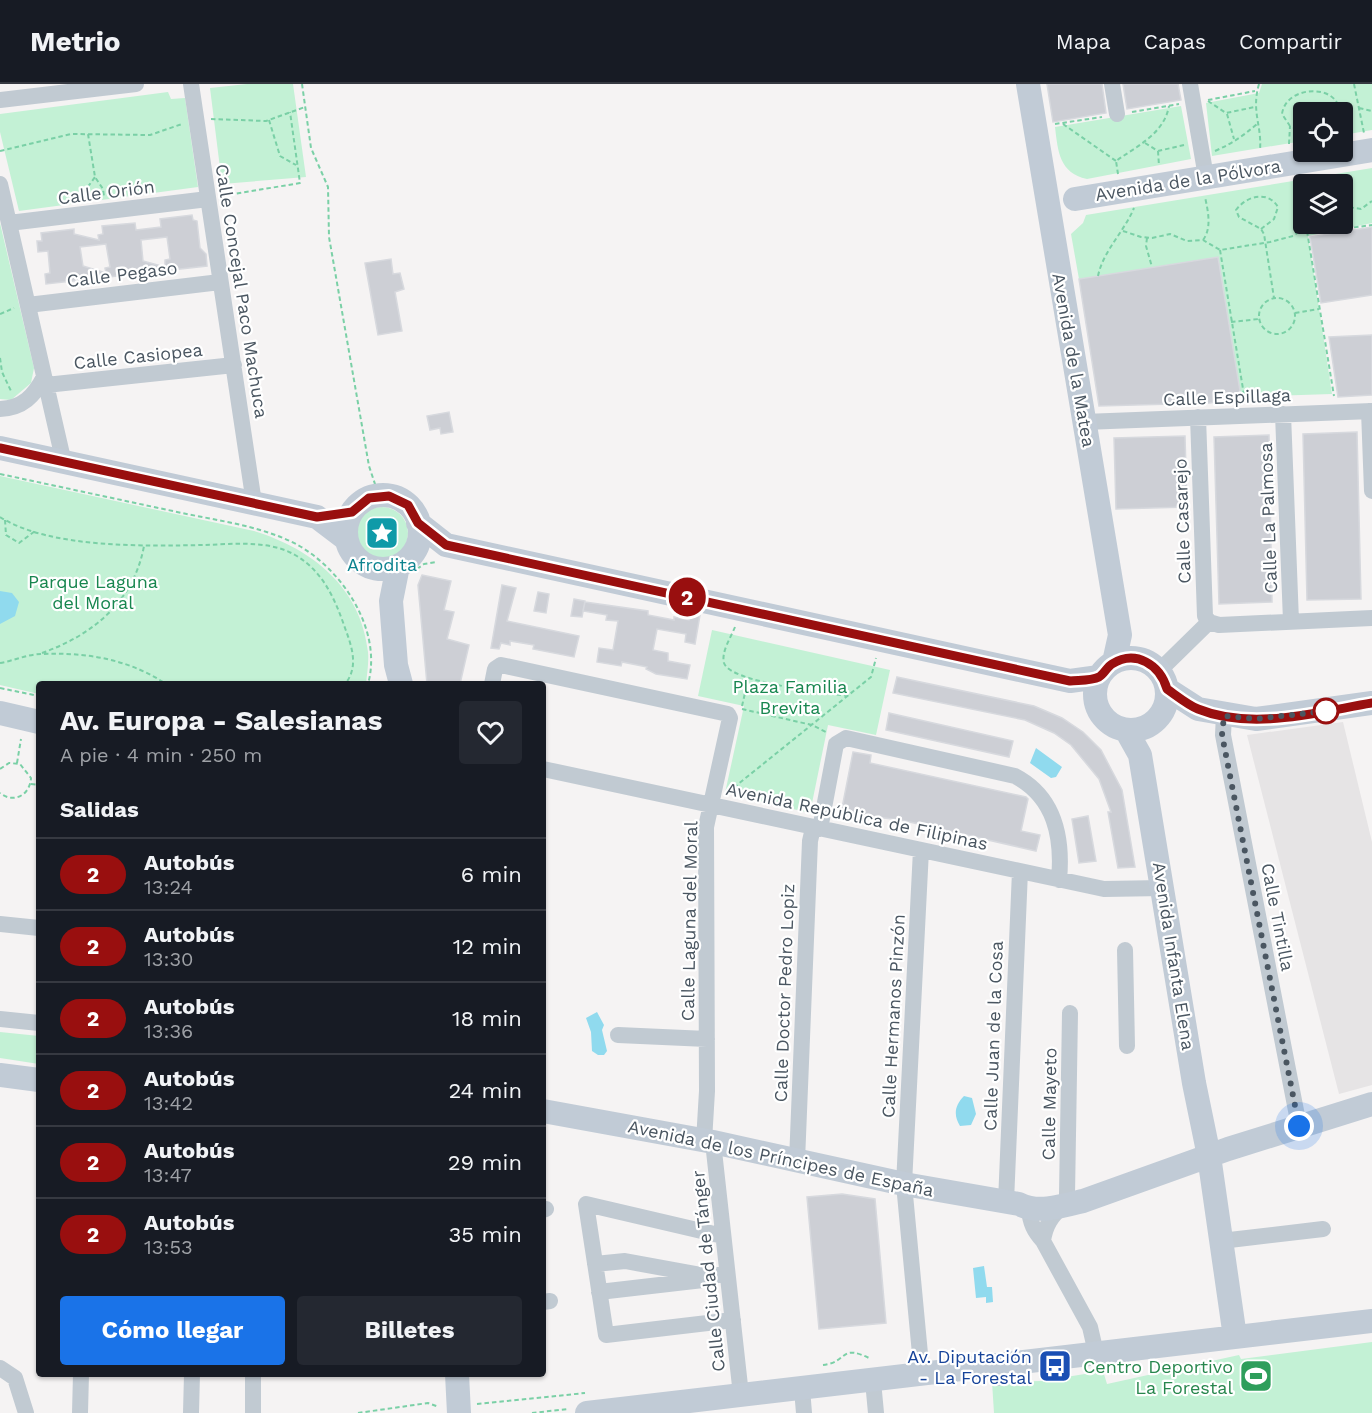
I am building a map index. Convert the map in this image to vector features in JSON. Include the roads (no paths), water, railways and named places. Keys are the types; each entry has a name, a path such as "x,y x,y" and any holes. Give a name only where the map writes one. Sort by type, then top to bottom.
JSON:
{"street":[{"path":"0,100 136,84"},
{"name":"Calle Concejal Paco Machuca","path":"191,84 254,503"},
{"name":"Avenida de la Matea","path":"1028,84 1120,635 1116,666"},
{"path":"1112,84 1117,114"},
{"path":"1176,104 1181,84"},
{"path":"1190,84 1200,167"},
{"name":"Avenida de la Pólvora","path":"1075,199 1200,167 1262,168 1370,150"},
{"name":"Avenida de la Pólvora","path":"1044,184 1053,183 1062,186 1075,199"},
{"path":"0,184 64,463"},
{"name":"Calle Orión","path":"9,223 208,198"},
{"name":"Avenida de la Pólvora","path":"1051,223 1059,222 1068,215 1075,199"},
{"name":"Calle Pegaso","path":"28,305 220,282"},
{"name":"Calle Casiopea","path":"45,381 234,365"},
{"path":"6,409 28,400 45,381"},
{"path":"1370,411 1372,491"},
{"name":"Calle Espillaga","path":"1084,422 1370,411"},
{"name":"Calle La Palmosa","path":"1283,414 1291,621"},
{"name":"Calle Casarejo","path":"1198,417 1205,616 1209,622"},
{"path":"0,448 317,517 336,529 346,539 356,558 401,564 443,554 1070,681 1095,702 1106,721 1145,724 1198,709"},
{"path":"346,539 346,529 352,512 359,504 379,496 399,499 414,513 418,523 420,533 401,564 391,601 397,678"},
{"path":"317,517 352,512"},
{"path":"418,523 443,554"},
{"path":"1163,680 1209,622 1219,625 1372,618"},
{"path":"1070,681 1116,666 1146,661 1163,680 1198,709 1224,716 1256,719 1372,703"},
{"name":"Calle Laguna del Moral","path":"493,681 495,669 501,665 735,712 730,718 706,827 708,1141"},
{"path":"1095,702 1116,666"},
{"path":"1145,724 1167,698 1163,680"},
{"path":"0,713 36,721"},
{"name":"Calle Tintilla","path":"1224,716 1222,735 1299,1126"},
{"name":"Avenida Infanta Elena","path":"1145,724 1140,755 1194,1083 1209,1156 1235,1337"},
{"name":"Calle Doctor Pedro Lopiz","path":"797,1161 810,846 836,744 840,739 846,738 1015,776 1033,786 1050,809 1054,823 1061,864 1059,880"},
{"name":"Avenida República de Filipinas","path":"546,770 1104,889 1163,888"},
{"name":"Calle Hermanos Pinzón","path":"921,850 904,1184 922,1375"},
{"name":"Calle Juan de la Cosa","path":"1018,1205 1020,871"},
{"path":"0,924 36,928"},
{"path":"1125,950 1127,1046"},
{"name":"Calle Mayeto","path":"1070,1013 1077,1198"},
{"path":"0,1019 36,1023"},
{"name":"Calle Laguna del Moral","path":"618,1035 707,1039"},
{"path":"0,1075 36,1080"},
{"name":"Avenida de los Príncipes de España","path":"546,1112 708,1141 904,1184 1018,1205 1032,1198 1077,1198 1372,1104"},
{"name":"Calle Ciudad de Tánger","path":"708,1141 723,1236 741,1395"},
{"path":"1044,1235 1077,1198"},
{"path":"723,1236 586,1204 606,1335 733,1320"},
{"path":"1018,1205 1044,1235 1090,1327 1096,1353"},
{"path":"1221,1241 1323,1229"},
{"path":"595,1264 625,1260 707,1276 727,1274"},
{"path":"599,1292 705,1280 707,1276"},
{"path":"586,1403 619,1411 922,1375 998,1374 1096,1353 1372,1322"},
{"path":"0,1368 15,1378 26,1413"},
{"path":"80,1413 81,1377"},
{"path":"191,1413 192,1377"},
{"path":"253,1377 253,1413"},
{"path":"457,1377 460,1408"},
{"path":"873,1381 876,1413"},
{"path":"802,1389 804,1413"}],"water":[{"path":"0,591 12,593 19,602 15,616 0,624"},
{"path":"1036,748 1062,767 1056,777 1051,778 1030,763"},
{"path":"597,1012 604,1025 602,1030 607,1051 604,1055 598,1055 592,1051 591,1032 586,1018"},
{"path":"964,1096 972,1098 976,1114 971,1125 960,1126 956,1118 956,1110"},
{"path":"984,1266 987,1287 992,1287 993,1302 986,1303 986,1297 976,1298 973,1268"}],"place":[{"name":"Afrodita","path":"382,533"},
{"name":"Av. Diputación - La Forestal","path":"1055,1366"},
{"name":"Centro Deportivo La Forestal","path":"1256,1376"}],"park label":[{"name":"Parque Laguna del Moral","path":"93,591"},
{"name":"Plaza Familia Brevita","path":"790,696"}]}
